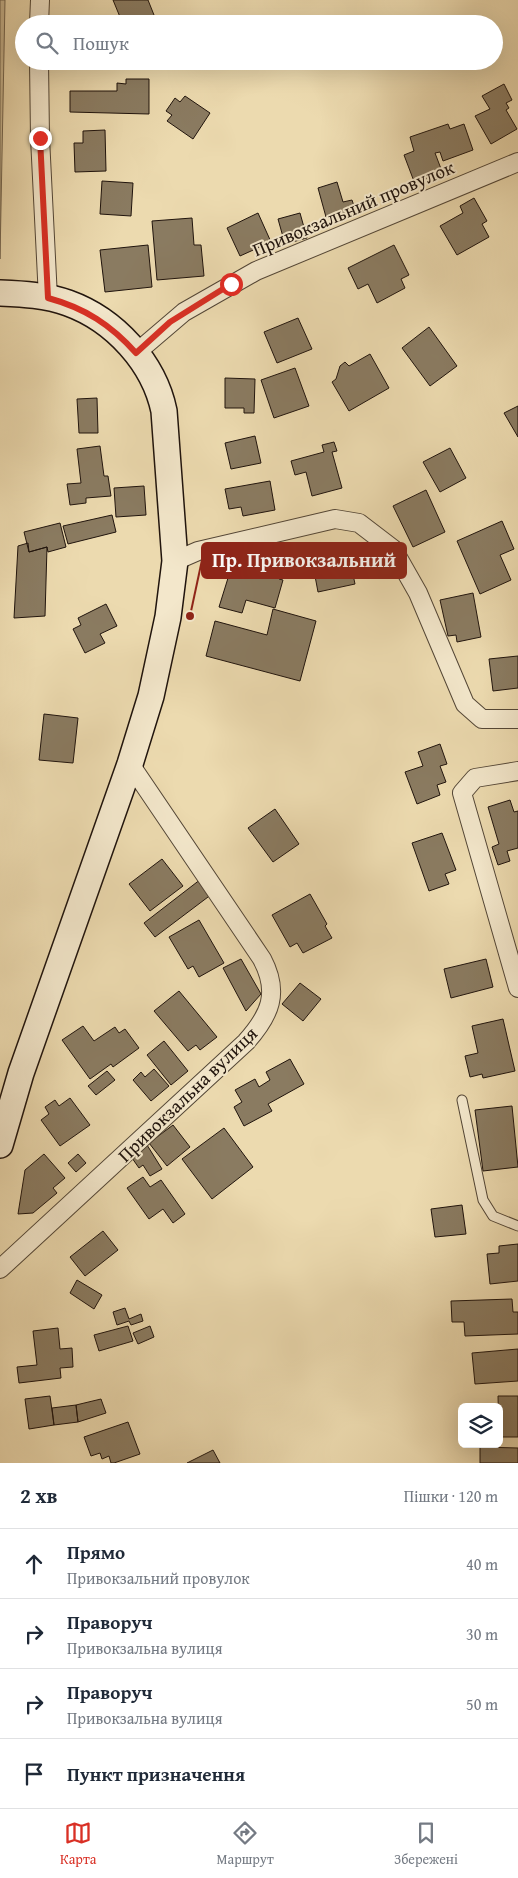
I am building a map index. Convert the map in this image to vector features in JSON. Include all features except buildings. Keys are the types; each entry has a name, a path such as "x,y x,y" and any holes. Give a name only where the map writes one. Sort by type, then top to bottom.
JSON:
{"street":[{"path":"39,15 40,0"},
{"path":"39,70 39,296"},
{"name":"Привокзальний провулок","path":"136,353 184,312 256,271 518,162"},
{"path":"0,293 39,296 68,303 100,320 136,353 155,384 164,411 175,561 168,617 151,696 130,764 21,1073 0,1145"},
{"path":"175,561 198,551 335,519 359,524 393,549 418,593 465,704 482,719 518,719"},
{"name":"Привокзальна вулиця","path":"0,1269 246,1042 262,1021 272,997 269,972 262,960 130,764"},
{"path":"518,770 475,778 462,793 518,988"}],"lane":[{"path":"462,1100 483,1200 494,1216 518,1226"}],"shaded area":[{"path":"0,0 5,0 0,259"}],"place":[{"name":"Пр. Привокзальний","path":"190,616"}],"route":[{"path":"40,138 48,298 68,303 100,320 125,340 136,353 170,322 231,284"}]}
